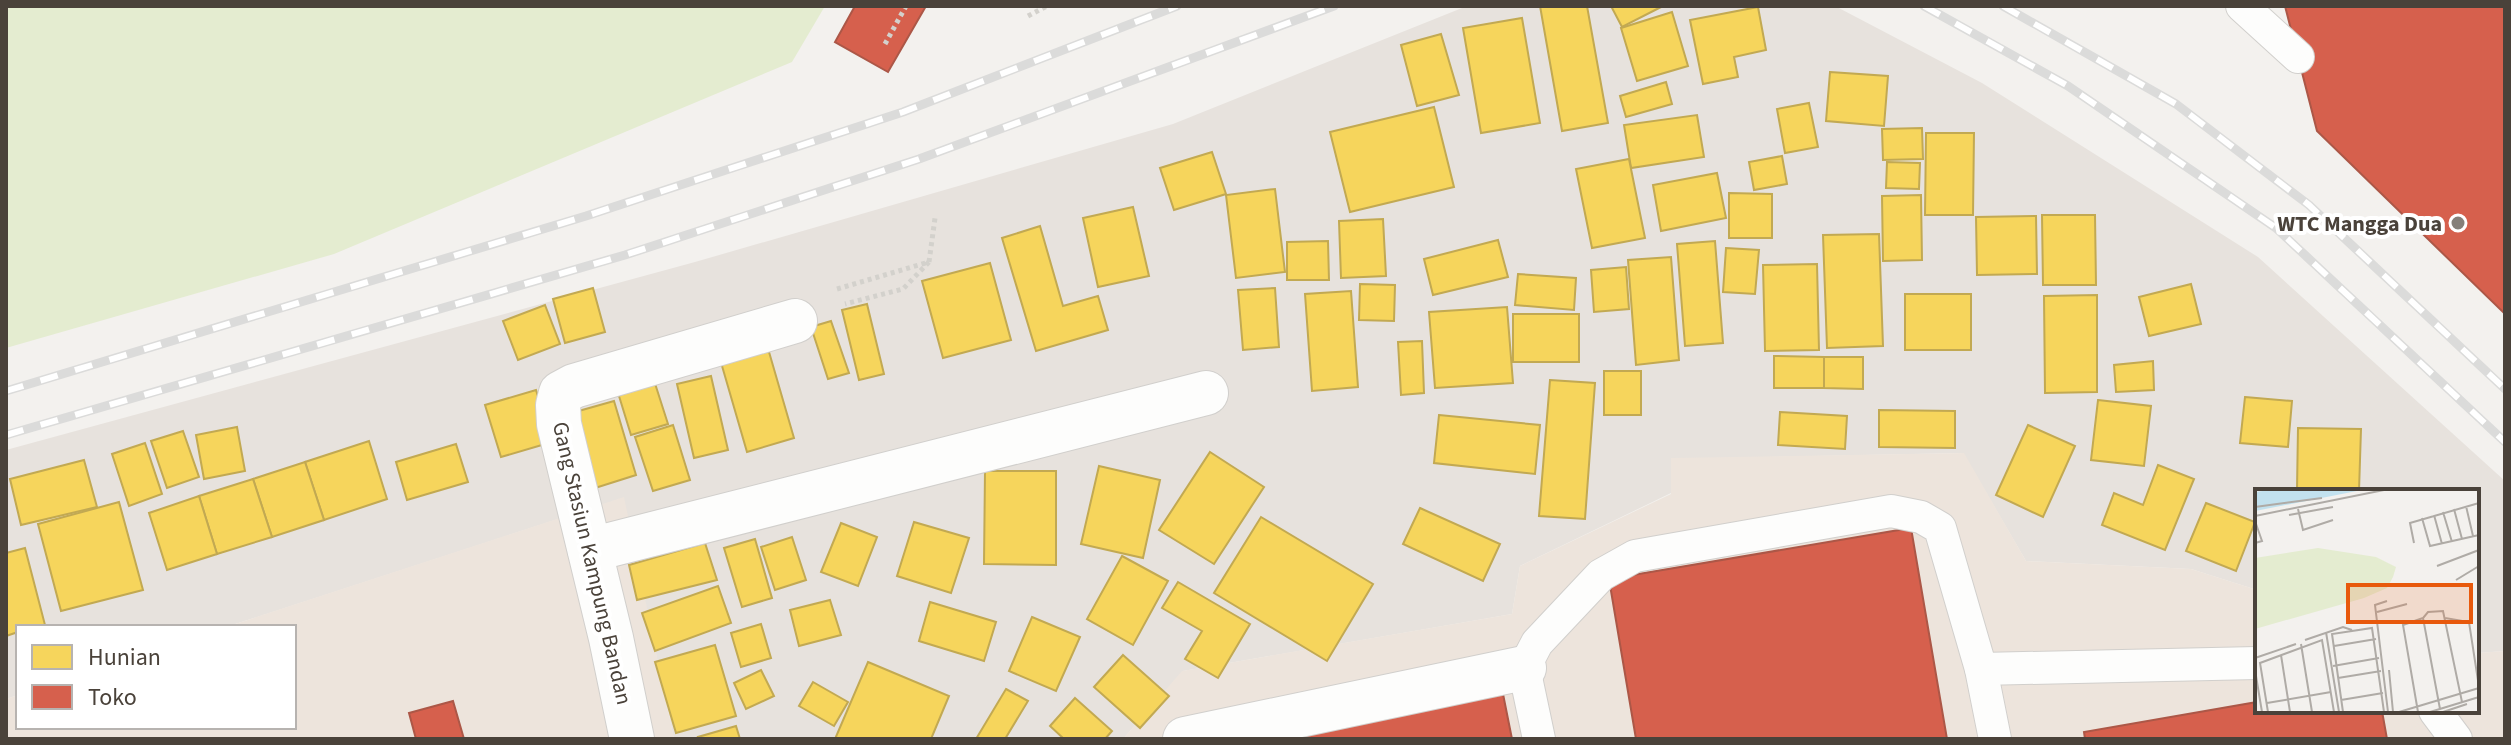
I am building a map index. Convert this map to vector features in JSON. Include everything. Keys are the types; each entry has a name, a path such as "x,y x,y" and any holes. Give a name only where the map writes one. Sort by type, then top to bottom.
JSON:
{"street":[{"name":"Gang Stasiun Kampung Bandan","path":"632,739 559,424 561,393 574,386 795,321"},
{"path":"590,550 1206,393"},
{"path":"1185,739 1524,668"}],"lane":[{"path":"2242,6 2298,57"},
{"path":"1539,739 1524,668 1537,643 1601,575 1635,556 1891,511 1921,517 1940,528 1981,669 1995,739"},
{"path":"1981,669 2255,663"},
{"path":"2436,713 2456,739"}],"path":[{"path":"885,44 906,6"},
{"path":"1028,16 1047,6"},
{"path":"795,321 903,289 929,262 935,218"},
{"path":"830,291 929,262"}],"shaded area":[{"path":"1467,6 1835,6 1982,83 2258,257 2505,481 2505,651 2479,653 2479,489 2255,489 2255,589 2191,569 2026,561 1963,453 1671,459 1671,493 1520,566 1512,614 1183,671 1123,739 674,739 623,498 232,625 16,625 16,696 6,699 6,450 695,262 1173,124"},
{"path":"1964,453 2026,561 2191,569 2255,589 2255,713 2479,713 2479,653 2505,651 2505,739 1123,739 1182,671 1512,614 1520,566 1671,494 1671,458"},
{"path":"624,497 674,739 6,739 6,699 16,696 16,729 296,729 296,625 232,625"}],"green space":[{"path":"6,6 825,6 792,62 334,254 6,348"}],"building: Hunian":[{"path":"1540,6 1587,6 1608,123 1562,131"},
{"path":"1611,6 1663,6 1622,27"},
{"path":"1758,7 1766,50 1734,57 1738,77 1703,84 1690,20"},
{"path":"1672,12 1688,66 1637,81 1621,28"},
{"path":"1522,18 1540,123 1481,133 1463,28"},
{"path":"1441,34 1459,95 1417,106 1401,45"},
{"path":"1830,72 1888,76 1884,126 1826,121"},
{"path":"1666,82 1672,104 1626,117 1620,96"},
{"path":"1809,103 1818,147 1785,153 1777,109"},
{"path":"1434,107 1454,187 1350,212 1330,132"},
{"path":"1697,115 1704,157 1631,168 1624,125"},
{"path":"1922,128 1923,159 1883,160 1882,129"},
{"path":"1926,133 1974,133 1973,215 1925,215"},
{"path":"1212,152 1226,194 1174,210 1160,168"},
{"path":"1782,156 1787,184 1754,190 1749,162"},
{"path":"1629,159 1645,238 1592,248 1576,169"},
{"path":"1887,162 1920,163 1919,189 1886,188"},
{"path":"1717,173 1726,218 1661,231 1653,185"},
{"path":"1275,189 1285,272 1236,278 1226,195"},
{"path":"1729,193 1772,194 1772,238 1729,238"},
{"path":"1921,195 1922,260 1883,261 1882,196"},
{"path":"1133,207 1149,276 1098,287 1083,218"},
{"path":"2042,215 2095,215 2096,285 2043,285"},
{"path":"2036,216 2037,274 1977,275 1976,217"},
{"path":"1383,219 1386,276 1341,278 1339,221"},
{"path":"1040,226 1063,306 1098,296 1108,330 1036,351 1002,238"},
{"path":"1879,234 1883,346 1827,348 1823,235"},
{"path":"1498,240 1508,277 1433,295 1424,259"},
{"path":"1328,241 1329,280 1287,280 1287,242"},
{"path":"1715,241 1723,343 1685,346 1677,244"},
{"path":"1726,248 1759,250 1755,294 1723,292"},
{"path":"1671,257 1679,360 1636,365 1628,260"},
{"path":"990,263 1011,340 943,358 922,281"},
{"path":"1817,264 1819,350 1765,351 1763,265"},
{"path":"1626,267 1629,309 1594,312 1591,270"},
{"path":"1518,274 1576,278 1574,310 1515,305"},
{"path":"1360,284 1395,285 1394,321 1359,320"},
{"path":"2191,284 2201,324 2149,336 2139,297"},
{"path":"593,288 605,332 565,343 553,299"},
{"path":"1275,288 1279,347 1243,350 1238,290"},
{"path":"1351,291 1358,387 1312,391 1305,294"},
{"path":"1905,294 1971,294 1971,350 1905,350"},
{"path":"2097,295 2097,392 2045,393 2044,296"},
{"path":"867,304 884,374 859,380 842,310"},
{"path":"545,305 560,344 518,360 503,321"},
{"path":"1507,307 1513,383 1435,388 1429,312"},
{"path":"1513,314 1579,314 1579,362 1513,362"},
{"path":"831,321 849,373 828,379 811,327"},
{"path":"1422,341 1424,393 1401,395 1398,342"},
{"path":"767,345 794,438 747,452 720,359"},
{"path":"1774,356 1824,357 1824,388 1774,388"},
{"path":"1824,357 1863,357 1863,389 1824,388"},
{"path":"2153,361 2154,390 2116,392 2114,365"},
{"path":"651,371 668,424 631,435 615,383"},
{"path":"1604,371 1641,371 1641,415 1604,415"},
{"path":"711,376 728,450 694,458 677,384"},
{"path":"1550,380 1595,383 1585,519 1539,516"},
{"path":"536,390 552,442 501,457 485,405"},
{"path":"2245,397 2292,401 2288,447 2240,443"},
{"path":"2098,400 2151,406 2144,466 2091,460"},
{"path":"614,401 636,475 592,489 568,414"},
{"path":"1879,410 1955,411 1955,448 1879,447"},
{"path":"1780,412 1847,416 1845,449 1778,445"},
{"path":"1439,415 1540,425 1535,474 1434,463"},
{"path":"673,425 690,480 653,491 635,437"},
{"path":"2028,425 2075,446 2043,517 1996,495"},
{"path":"237,427 245,471 204,479 196,435"},
{"path":"2298,428 2361,429 2359,489 2297,489"},
{"path":"183,431 199,477 167,488 151,441"},
{"path":"369,441 387,499 324,520 305,462"},
{"path":"145,443 162,494 129,506 112,454"},
{"path":"456,444 468,482 407,500 396,462"},
{"path":"1210,452 1264,487 1214,564 1159,530"},
{"path":"84,460 97,507 21,525 10,479"},
{"path":"305,462 324,520 272,537 253,479"},
{"path":"2158,465 2194,479 2165,550 2102,525 2114,493 2143,505"},
{"path":"1099,466 1160,480 1143,558 1081,544"},
{"path":"985,471 1056,471 1056,565 984,564"},
{"path":"253,479 272,537 217,554 199,496"},
{"path":"199,496 217,554 167,570 149,513"},
{"path":"119,502 143,590 61,611 38,524"},
{"path":"2206,503 2255,522 2236,571 2186,551"},
{"path":"1420,508 1500,544 1483,581 1403,544"},
{"path":"1261,517 1373,584 1327,661 1214,593"},
{"path":"914,522 969,538 951,593 897,576"},
{"path":"841,523 877,537 858,586 821,572"},
{"path":"792,537 806,580 775,590 761,547"},
{"path":"755,539 772,598 742,607 724,548"},
{"path":"705,543 717,580 637,600 629,565"},
{"path":"25,548 45,625 16,625 16,633 6,636 6,553"},
{"path":"1122,556 1168,581 1133,645 1087,619"},
{"path":"1178,582 1250,624 1218,678 1185,659 1202,631 1162,608"},
{"path":"718,586 731,623 655,651 642,613"},
{"path":"830,600 841,635 799,646 790,610"},
{"path":"930,602 996,622 984,661 919,641"},
{"path":"1032,617 1080,637 1056,691 1009,671"},
{"path":"761,624 771,658 741,667 731,633"},
{"path":"715,645 736,716 676,733 655,662"},
{"path":"1123,655 1169,696 1140,728 1094,687"},
{"path":"868,662 949,696 931,739 835,739"},
{"path":"761,670 774,696 746,709 734,683"},
{"path":"813,682 848,702 834,726 799,706"},
{"path":"1006,689 1028,701 1005,739 976,739"},
{"path":"1075,698 1112,731 1105,739 1064,739 1050,726"},
{"path":"736,726 740,739 698,737"}],"building: Toko":[{"path":"855,6 926,6 888,72 835,42"},
{"name":"WTC Mangga Dua","path":"2285,6 2505,6 2505,314 2317,131"},
{"path":"1911,528 1947,739 1636,739 1609,579"},
{"path":"1502,689 1512,739 1238,739"},
{"path":"453,701 464,739 416,739 409,713"},
{"path":"2255,702 2255,713 2382,713 2387,739 2085,739 2084,732"}],"railway":[{"path":"6,391 586,216 903,112 1177,6"},
{"path":"6,435 625,255 919,159 1334,6"},
{"path":"1924,6 2068,86 2276,228 2505,442"},
{"path":"2003,6 2176,104 2309,205 2505,389"}],"place":[{"name":"WTC Mangga Dua","path":"2458,223"}]}
